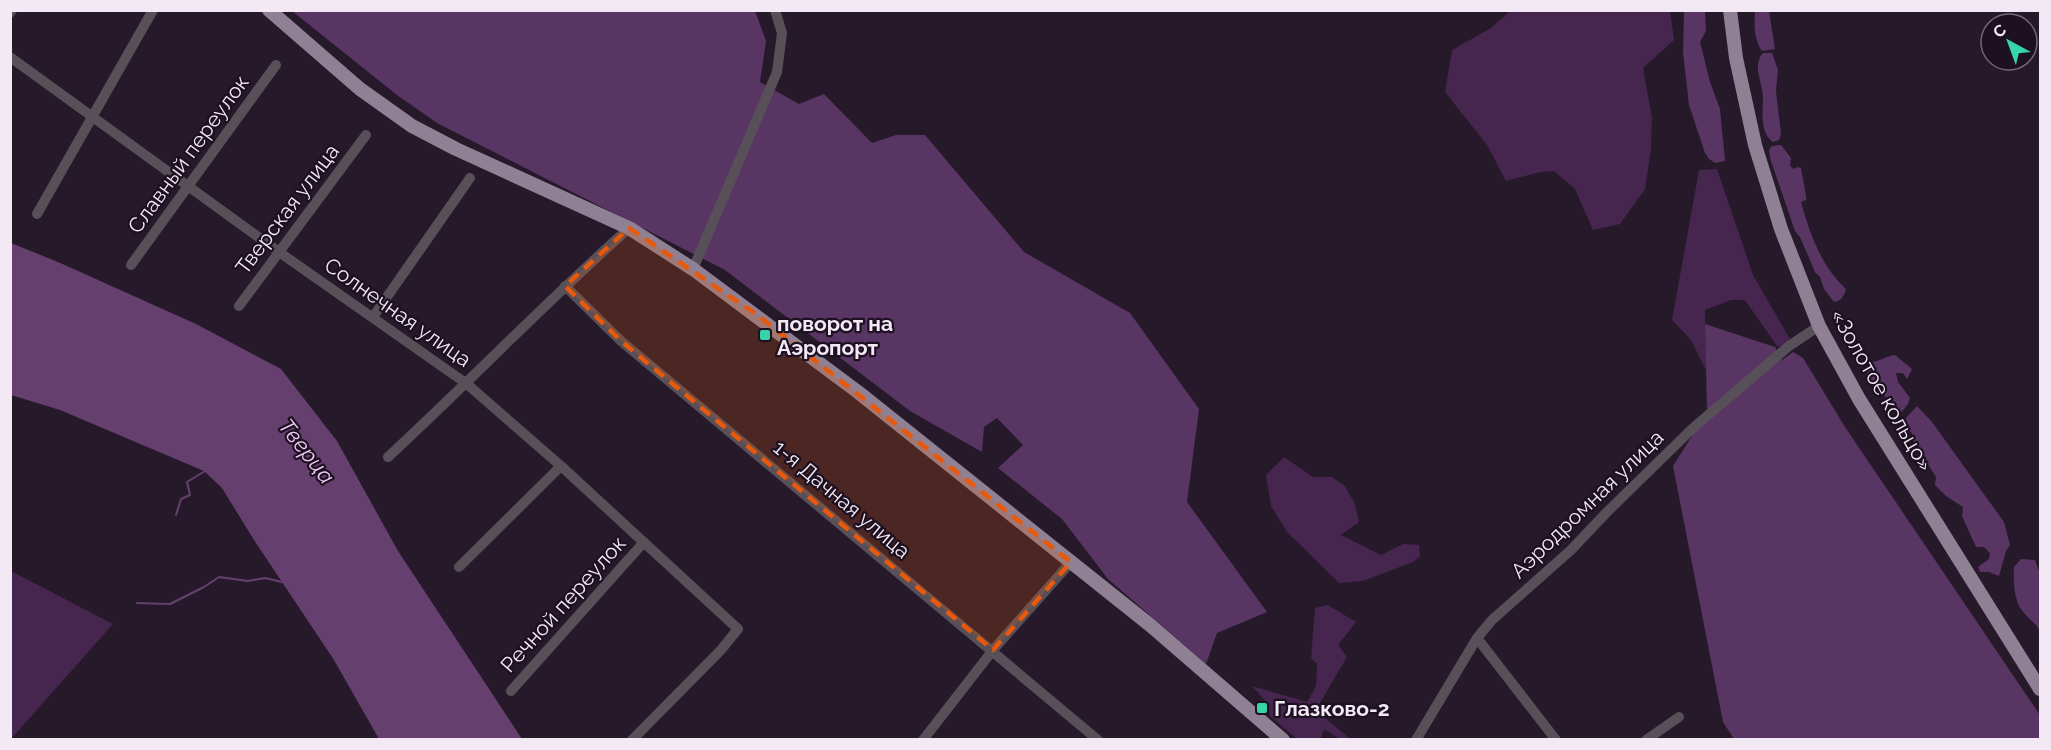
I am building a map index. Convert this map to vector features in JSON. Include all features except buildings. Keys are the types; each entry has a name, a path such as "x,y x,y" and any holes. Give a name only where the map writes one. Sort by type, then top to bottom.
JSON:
{"main road":[{"path":"269,10 360,90 417,129 629,228 693,269 848,385 1071,562 1283,740"},
{"name":"«Золотое кольцо»","path":"1730,10 1738,70 1755,145 1781,229 1819,326 1852,387 2040,689"}],"street":[{"path":"37,214 153,10"},
{"path":"693,269 777,72 782,33 775,10"},
{"name":"Солнечная улица","path":"10,57 279,252 467,384 561,466 738,629 720,651 632,740"},
{"name":"Славный переулок","path":"131,265 276,65"},
{"name":"Тверская улица","path":"238,306 366,135"},
{"path":"373,317 470,177"},
{"path":"388,458 467,384 565,286 629,228"},
{"name":"1-я Дачная улица","path":"565,286 621,341 1098,740"},
{"name":"Аэродромная улица","path":"1416,740 1476,638 1492,620 1571,550 1694,428 1789,346 1819,326"},
{"path":"459,567 561,466"},
{"name":"Речной переулок","path":"511,691 644,542"},
{"path":"923,740 993,650 1071,562"},
{"path":"1476,638 1557,740"},
{"path":"1646,740 1679,717"}],"highlighted area":[{"path":"629,228 756,314 1071,562 993,650 621,341 565,286"}],"shaded area":[{"path":"1511,10 1670,11 1674,40 1643,68 1652,118 1651,149 1645,189 1620,224 1593,230 1575,189 1554,171 1506,181 1487,145 1445,92 1452,50 1491,28"},
{"path":"292,11 755,11 766,41 760,82 799,104 824,94 872,143 896,135 925,135 1024,252 1130,313 1199,409 1187,502 1267,612 1217,633 1206,664 1108,579 1062,519 998,468 1023,445 997,418 984,427 982,452 910,411 725,270 437,123 397,95"},
{"path":"1684,11 1705,11 1706,31 1700,42 1710,82 1720,109 1725,161 1715,163 1705,153 1689,105 1683,52"},
{"path":"1755,11 1769,11 1775,49 1762,51 1759,47 1755,32"},
{"path":"1763,53 1772,53 1778,70 1776,91 1781,134 1779,140 1773,142 1766,133 1763,121 1763,96 1758,63"},
{"path":"1781,145 1791,158 1790,166 1794,169 1801,168 1806,200 1801,202 1818,249 1837,280 1846,289 1837,301 1834,302 1824,289 1795,231 1770,158 1769,150 1772,146"},
{"path":"1717,169 1753,275 1790,339 1785,348 1777,346 1745,300 1731,300 1705,310 1706,370 1691,340 1672,320 1699,170"},
{"path":"1705,324 1775,347 1782,360 1793,352 1803,358 1845,427 2040,715 2040,739 1734,739 1723,722 1673,466 1707,412"},
{"path":"1895,355 1912,369 1907,379 1903,373 1896,373 1898,382 1910,398 1900,414 1867,375 1867,366 1870,362"},
{"path":"1917,406 1932,422 2004,522 2010,545 1999,576 1989,572 1980,572 1978,567 1989,559 1990,553 1984,547 1976,547 1962,516 1963,507 1946,496 1935,485 1936,477 1912,439 1912,433 1903,426 1906,418"},
{"path":"1284,457 1313,477 1332,477 1345,486 1355,504 1359,522 1341,535 1381,555 1403,544 1419,545 1420,556 1413,562 1363,581 1339,583 1287,532 1271,506 1266,475"},
{"path":"2021,559 2035,560 2040,574 2040,631 2023,612 2017,600 2014,567"},
{"path":"11,571 113,624 11,739"},
{"path":"1328,605 1356,622 1338,645 1347,657 1317,708 1318,712 1350,739 1340,739 1324,729 1321,739 1297,739 1270,716 1269,705 1252,686 1307,702 1316,686 1317,664 1311,658 1315,608"}],"water":[{"name":"Тверца","path":"11,243 196,324 281,369 337,441 398,551 522,739 379,739 334,660 222,488 204,471 60,410 11,395"}],"waterway":[{"path":"176,515 181,499 190,495 187,482 205,471"},
{"path":"137,603 170,604 219,577 248,581 265,578 282,582"}],"place":[{"name":"поворот на Аэропорт","path":"765,335"},
{"name":"Глазково-2","path":"1262,708"}]}
